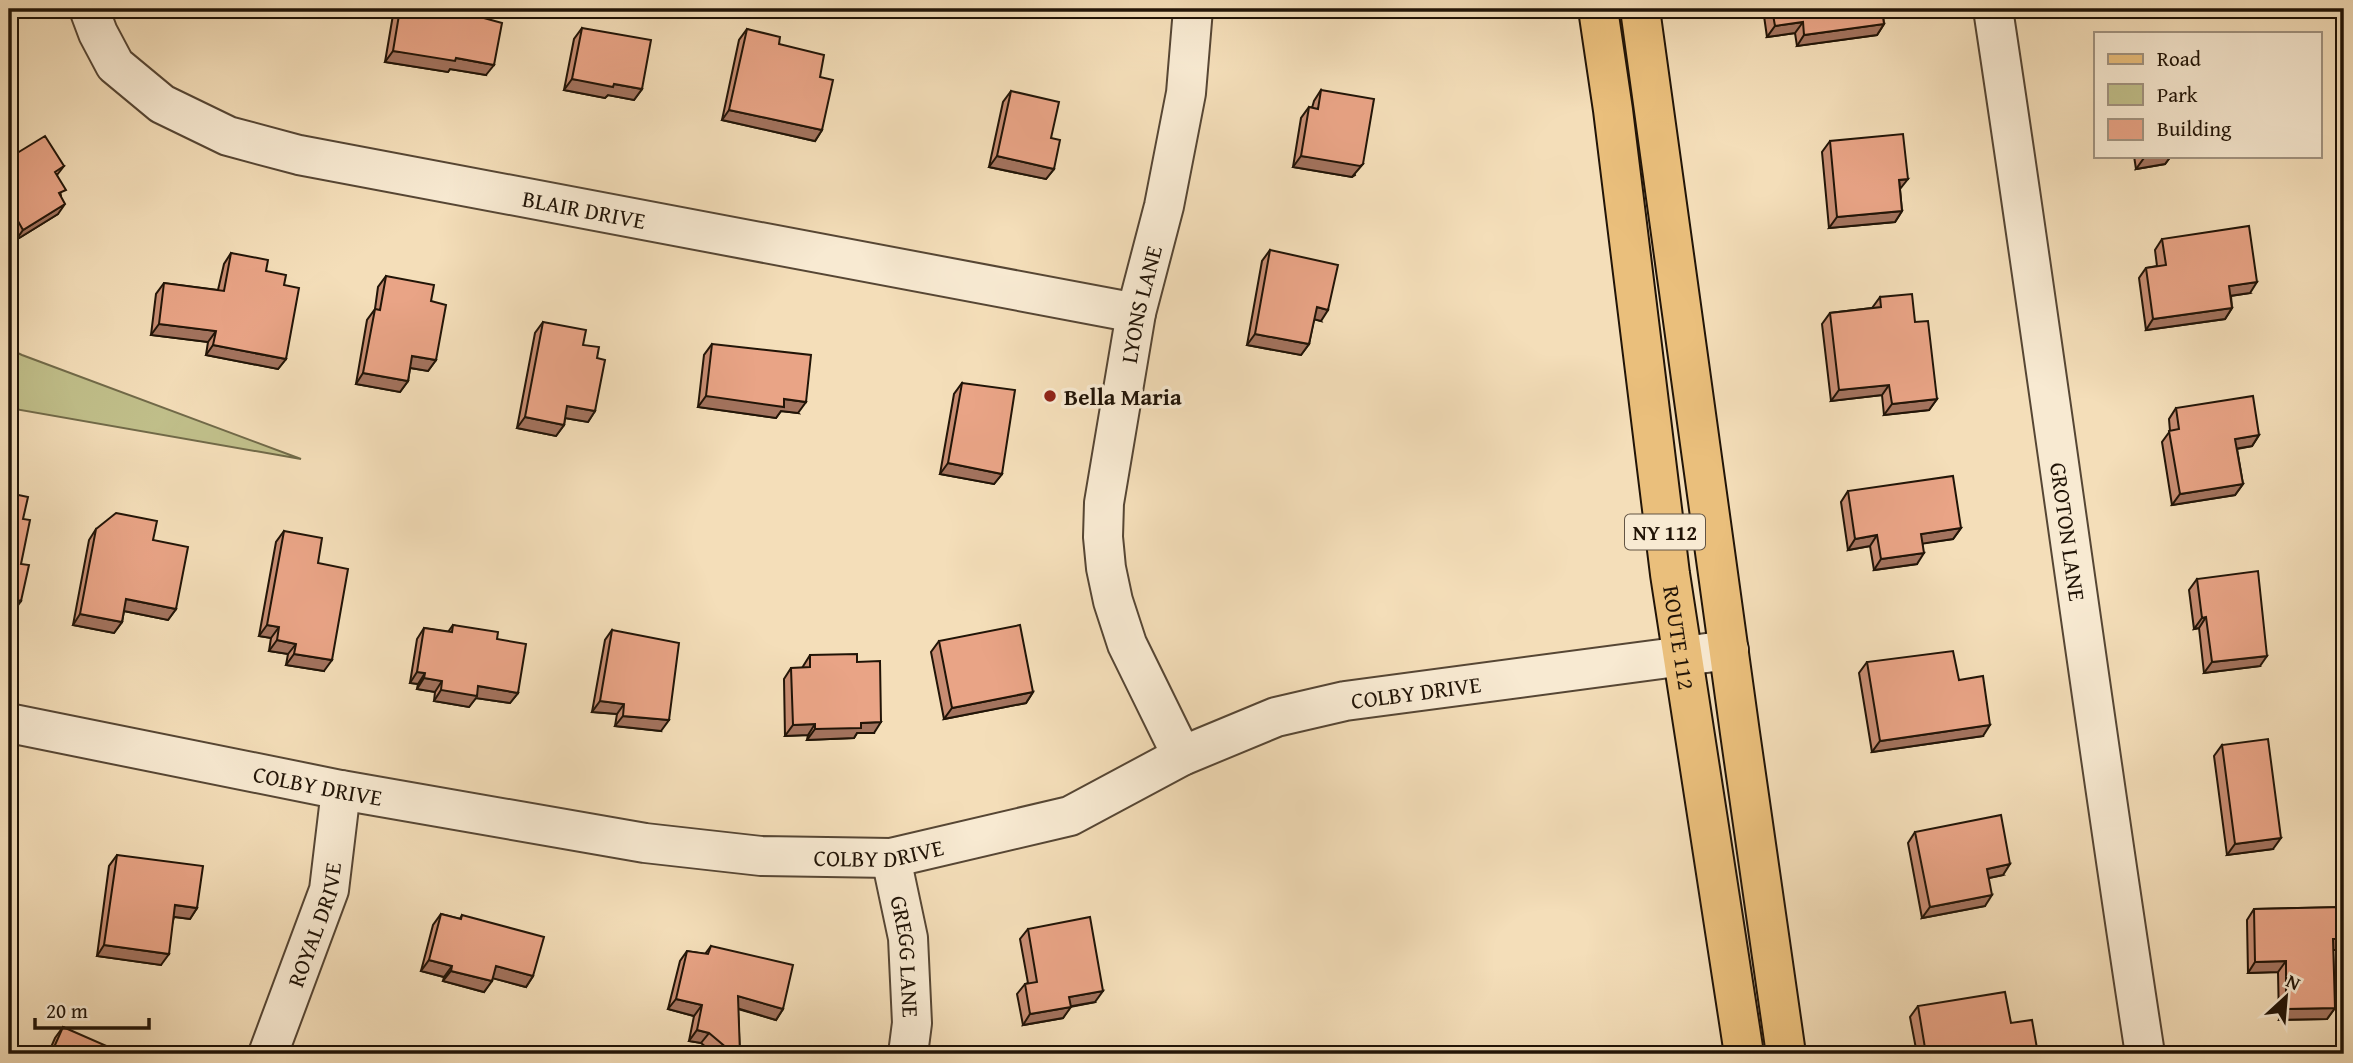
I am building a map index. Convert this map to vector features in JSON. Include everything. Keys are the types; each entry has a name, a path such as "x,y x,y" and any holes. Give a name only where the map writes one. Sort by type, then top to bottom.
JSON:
{"main road":[{"name":"ROUTE 112","path":"1598,9 1615,124 1670,574 1744,1054"},
{"name":"ROUTE 112","path":"1640,9 1786,1054"}],"street":[{"name":"BLAIR DRIVE","path":"89,9 115,65 162,104 228,136 299,155 1136,313"},
{"name":"LYONS LANE","path":"1182,756 1127,644 1113,601 1103,537 1104,503 1136,313 1164,206 1186,93 1194,9"},
{"name":"GROTON LANE","path":"1993,9 2043,337 2066,520 2144,1054"},
{"name":"COLBY DRIVE","path":"9,723 341,790 645,843 761,856 891,858 1070,816 1182,756 1276,717 1345,701 1685,658 1729,650"},
{"name":"ROYAL DRIVE","path":"268,1054 329,890 341,790"},
{"name":"GREGG LANE","path":"891,858 908,938 912,1023 908,1054"}],"green space":[{"path":"9,349 22,355 301,459 9,408"}],"building":[{"path":"400,9 474,9 473,15 502,23 494,65 393,51"},
{"path":"1772,9 1882,9 1884,24 1804,35 1803,22 1775,26"},
{"path":"582,28 651,40 642,89 614,84 613,87 572,79"},
{"path":"747,29 780,37 779,44 824,55 820,77 833,80 822,130 729,110"},
{"path":"1321,90 1374,99 1363,164 1360,166 1301,156 1309,107 1318,109"},
{"path":"1011,91 1059,102 1051,138 1060,140 1054,169 997,156"},
{"path":"1903,134 1908,179 1899,180 1902,211 1837,217 1830,141"},
{"path":"45,136 64,166 55,172 66,190 59,193 65,204 23,230 18,221 9,226 9,158"},
{"path":"2249,226 2257,282 2229,286 2232,308 2153,319 2146,268 2166,265 2162,239"},
{"path":"1270,250 1338,265 1328,310 1317,307 1309,344 1255,334"},
{"path":"231,253 268,260 266,271 286,275 284,285 299,288 286,359 213,345 216,331 159,324 164,283 224,291"},
{"path":"386,276 434,285 431,301 446,305 436,360 412,356 408,381 363,373 375,309 380,310"},
{"path":"1912,294 1915,322 1928,321 1937,399 1892,404 1889,385 1839,390 1830,313 1881,307 1880,297"},
{"path":"543,322 586,330 583,345 599,347 597,358 605,360 595,411 567,406 564,425 525,417"},
{"path":"712,344 811,355 806,402 784,399 784,407 706,396"},
{"path":"962,383 1015,390 1002,474 948,463"},
{"path":"2253,396 2259,435 2235,439 2243,484 2180,494 2169,431 2179,429 2176,408"},
{"path":"1953,476 1961,528 1921,534 1924,553 1881,559 1877,535 1855,539 1848,491"},
{"path":"9,493 28,497 23,519 30,520 21,564 29,565 21,601 9,598"},
{"path":"116,513 157,521 153,540 188,547 176,609 126,599 122,622 80,614 96,529"},
{"path":"284,531 322,538 318,563 348,569 332,660 294,654 296,644 277,640 279,627 267,625"},
{"path":"2258,571 2267,656 2212,662 2197,579"},
{"path":"453,625 498,632 497,639 526,644 518,693 478,686 477,696 441,690 442,681 424,678 425,673 417,672 424,628 452,632"},
{"path":"1020,625 1033,692 952,708 939,641"},
{"path":"612,630 679,643 669,720 623,716 624,704 600,701"},
{"path":"1953,651 1959,680 1983,676 1990,725 1880,741 1867,662"},
{"path":"857,654 857,662 880,661 881,722 861,723 861,728 815,729 815,724 793,725 791,668 810,667 810,655"},
{"path":"2268,739 2281,838 2235,844 2222,745"},
{"path":"2001,815 2010,864 1987,869 1992,895 1930,907 1915,832"},
{"path":"117,855 203,866 197,908 175,905 169,954 104,945"},
{"path":"2344,907 2344,939 2333,939 2335,1008 2286,1009 2286,961 2255,962 2254,909"},
{"path":"441,914 461,919 462,915 544,937 533,976 496,966 492,981 451,971 452,966 429,960"},
{"path":"1090,917 1103,991 1069,997 1071,1007 1030,1014 1025,984 1037,982 1028,929"},
{"path":"711,946 793,965 783,1009 738,996 740,1054 734,1054 709,1033 697,1030 702,1005 676,999 687,951 708,954"},
{"path":"2005,992 2011,1023 2032,1020 2038,1054 1926,1054 1918,1006"},
{"path":"63,1027 118,1051 117,1054 51,1054"}],"place":[{"name":"Bella Maria","path":"1050,396"}]}
